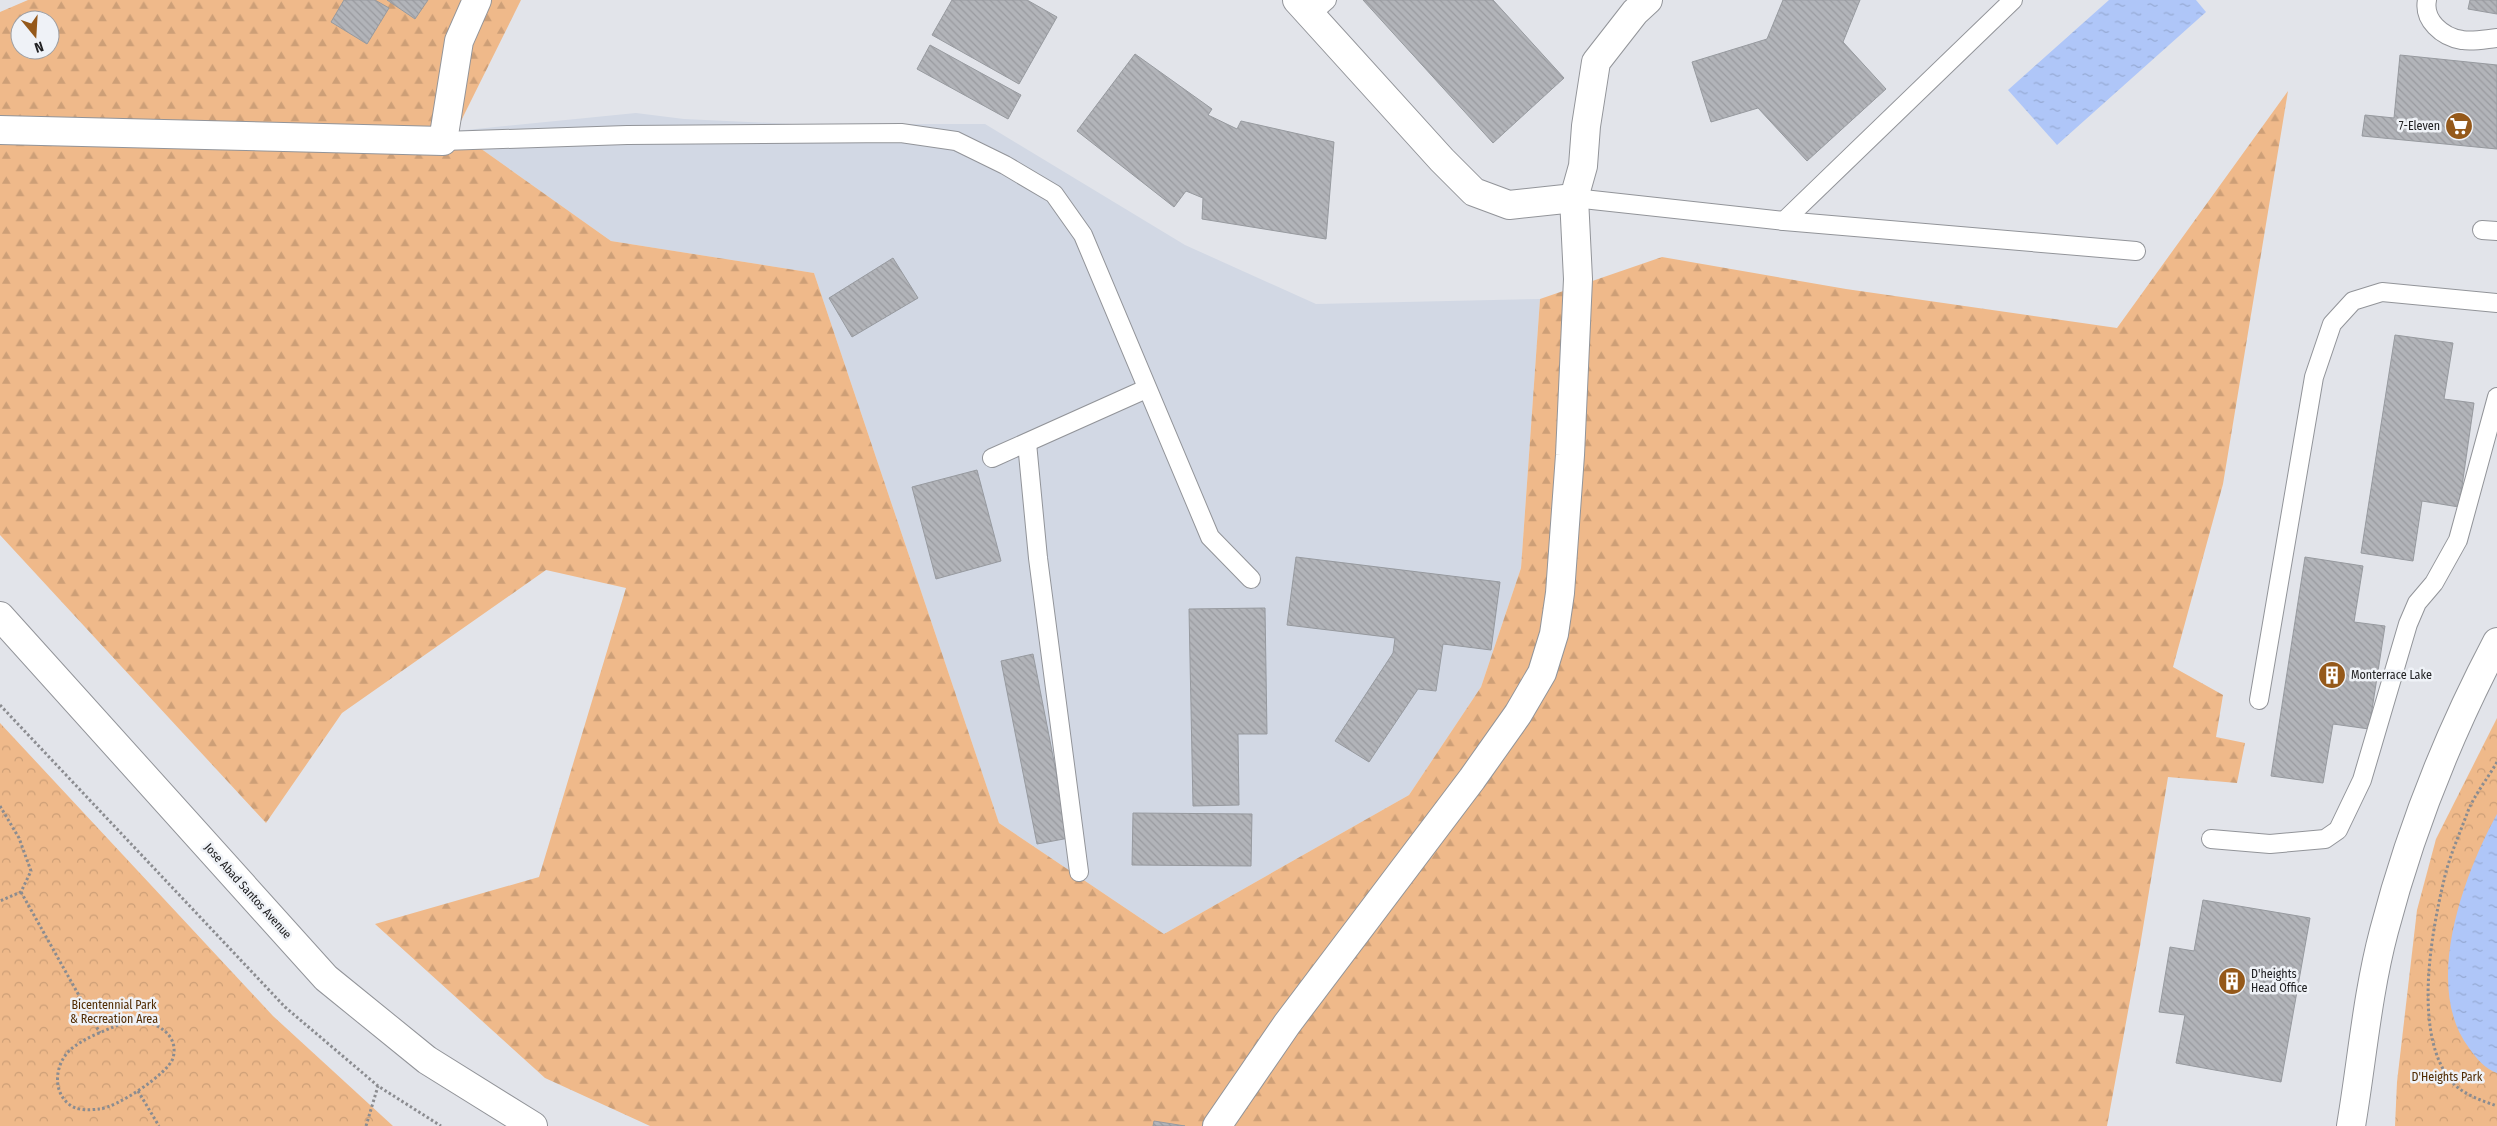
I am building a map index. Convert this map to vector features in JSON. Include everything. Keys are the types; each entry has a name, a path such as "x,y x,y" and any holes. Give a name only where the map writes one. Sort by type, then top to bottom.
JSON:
{"street":[{"path":"0,130 443,141 459,41 477,0"},
{"path":"1217,1126 1287,1024 1472,779 1518,714 1542,674 1554,634 1560,593 1569,474 1578,279 1574,198 1583,166 1586,126 1596,62 1635,12 1648,0"},
{"path":"1311,5 1442,160 1474,192 1509,205 1574,198"},
{"name":"Jose Abad Santos Avenue","path":"0,616 326,978 427,1060 533,1126"},
{"path":"2351,1126 2360,1057 2386,924 2416,826 2477,680 2497,642"}],"lane":[{"path":"1784,221 2013,0"},
{"path":"2428,0 2426,6 2430,21 2443,33 2461,40 2497,38"},
{"path":"443,141 627,135 901,133 956,141 1005,165 1054,194 1083,235 1146,389 1210,537 1251,579"},
{"path":"1574,198 1784,221 2136,251"},
{"path":"2259,700 2314,377 2332,324 2353,301 2382,292 2497,303"},
{"path":"992,458 1146,389"},
{"path":"2211,839 2270,844 2325,839 2338,830 2362,780 2408,624 2417,603 2434,583 2458,540 2497,397"},
{"path":"1027,443 1039,568 1079,872"}],"path":[{"path":"0,705 285,1007 378,1086 441,1126"},
{"path":"2497,762 2469,809 2444,878 2431,948 2429,1007 2433,1038 2440,1064 2454,1084 2475,1098 2497,1106"},
{"path":"0,806 19,838 31,871 21,892 0,901"},
{"path":"21,892 100,1033"},
{"path":"133,1019 149,1021 164,1029 172,1045 173,1058 164,1069 138,1091 105,1109 84,1110 70,1105 61,1094 57,1081 59,1064 69,1050 100,1033 133,1019"},
{"path":"366,1126 378,1086"},
{"path":"138,1091 160,1126"}],"shaded area":[{"path":"636,113 684,119 792,124 985,124 1185,245 1316,304 1540,299 1521,568 1481,687 1409,795 1164,934 999,823 814,273 611,241 456,131"}],"green space":[{"path":"28,0 521,0 456,131 611,241 814,273 999,823 1164,934 1409,795 1481,687 1521,568 1540,299 1662,257 1846,289 2117,328 2288,91 2223,484 2173,667 2223,695 2216,737 2245,743 2237,783 2168,777 2140,946 2107,1126 650,1126 545,1078 375,924 539,877 626,588 546,570 342,713 266,823 0,535 0,12"},
{"name":"D'Heights Park","path":"2497,718 2497,1126 2395,1126 2397,1082 2417,910 2436,839"},
{"name":"Bicentennial Park & Recreation Area","path":"0,723 273,1016 393,1126 0,1126"}],"water":[{"path":"2109,0 2196,0 2206,12 2057,145 2008,90"},
{"path":"2497,814 2497,1073 2485,1066 2475,1056 2455,1023 2449,994 2449,963 2453,930 2461,898 2484,839"}],"building":[{"path":"344,0 375,0 389,8 367,44 331,22"},
{"path":"387,0 428,0 415,19"},
{"path":"952,0 1027,0 1057,17 1019,84 932,35"},
{"path":"1363,0 1493,0 1564,78 1493,143"},
{"path":"1783,0 1860,0 1843,42 1886,89 1807,161 1758,108 1711,122 1692,62 1767,39"},
{"path":"2470,0 2497,0 2497,14 2468,9"},
{"path":"930,45 1021,95 1008,119 917,69"},
{"path":"1135,54 1212,109 1208,115 1237,129 1241,121 1334,142 1326,239 1202,219 1203,198 1186,191 1174,207 1077,131"},
{"path":"2400,55 2497,65 2497,149 2362,136 2365,115 2394,118"},
{"path":"893,258 918,298 852,337 829,298"},
{"path":"2395,335 2453,343 2444,399 2474,403 2459,507 2422,501 2413,561 2361,553"},
{"path":"977,470 1001,561 936,579 912,487"},
{"path":"1296,557 1500,582 1491,650 1443,644 1436,691 1418,689 1369,762 1335,741 1393,653 1395,638 1287,625"},
{"name":"Monterrace Lake","path":"2305,557 2363,566 2354,622 2385,626 2369,729 2333,724 2323,783 2271,776"},
{"path":"1265,608 1267,734 1238,734 1239,805 1193,806 1189,609"},
{"path":"1033,654 1069,838 1037,844 1001,661"},
{"path":"1133,813 1252,814 1251,866 1132,865"},
{"name":"D'heights Head Office","path":"2203,900 2310,918 2281,1082 2176,1063 2185,1015 2159,1012 2170,947 2194,951"},
{"path":"1154,1121 1185,1126 1153,1126"}],"place":[{"name":"7-Eleven","path":"2459,126"},
{"name":"Monterrace Lake","path":"2332,675"},
{"name":"D'heights Head Office","path":"2232,981"}]}
